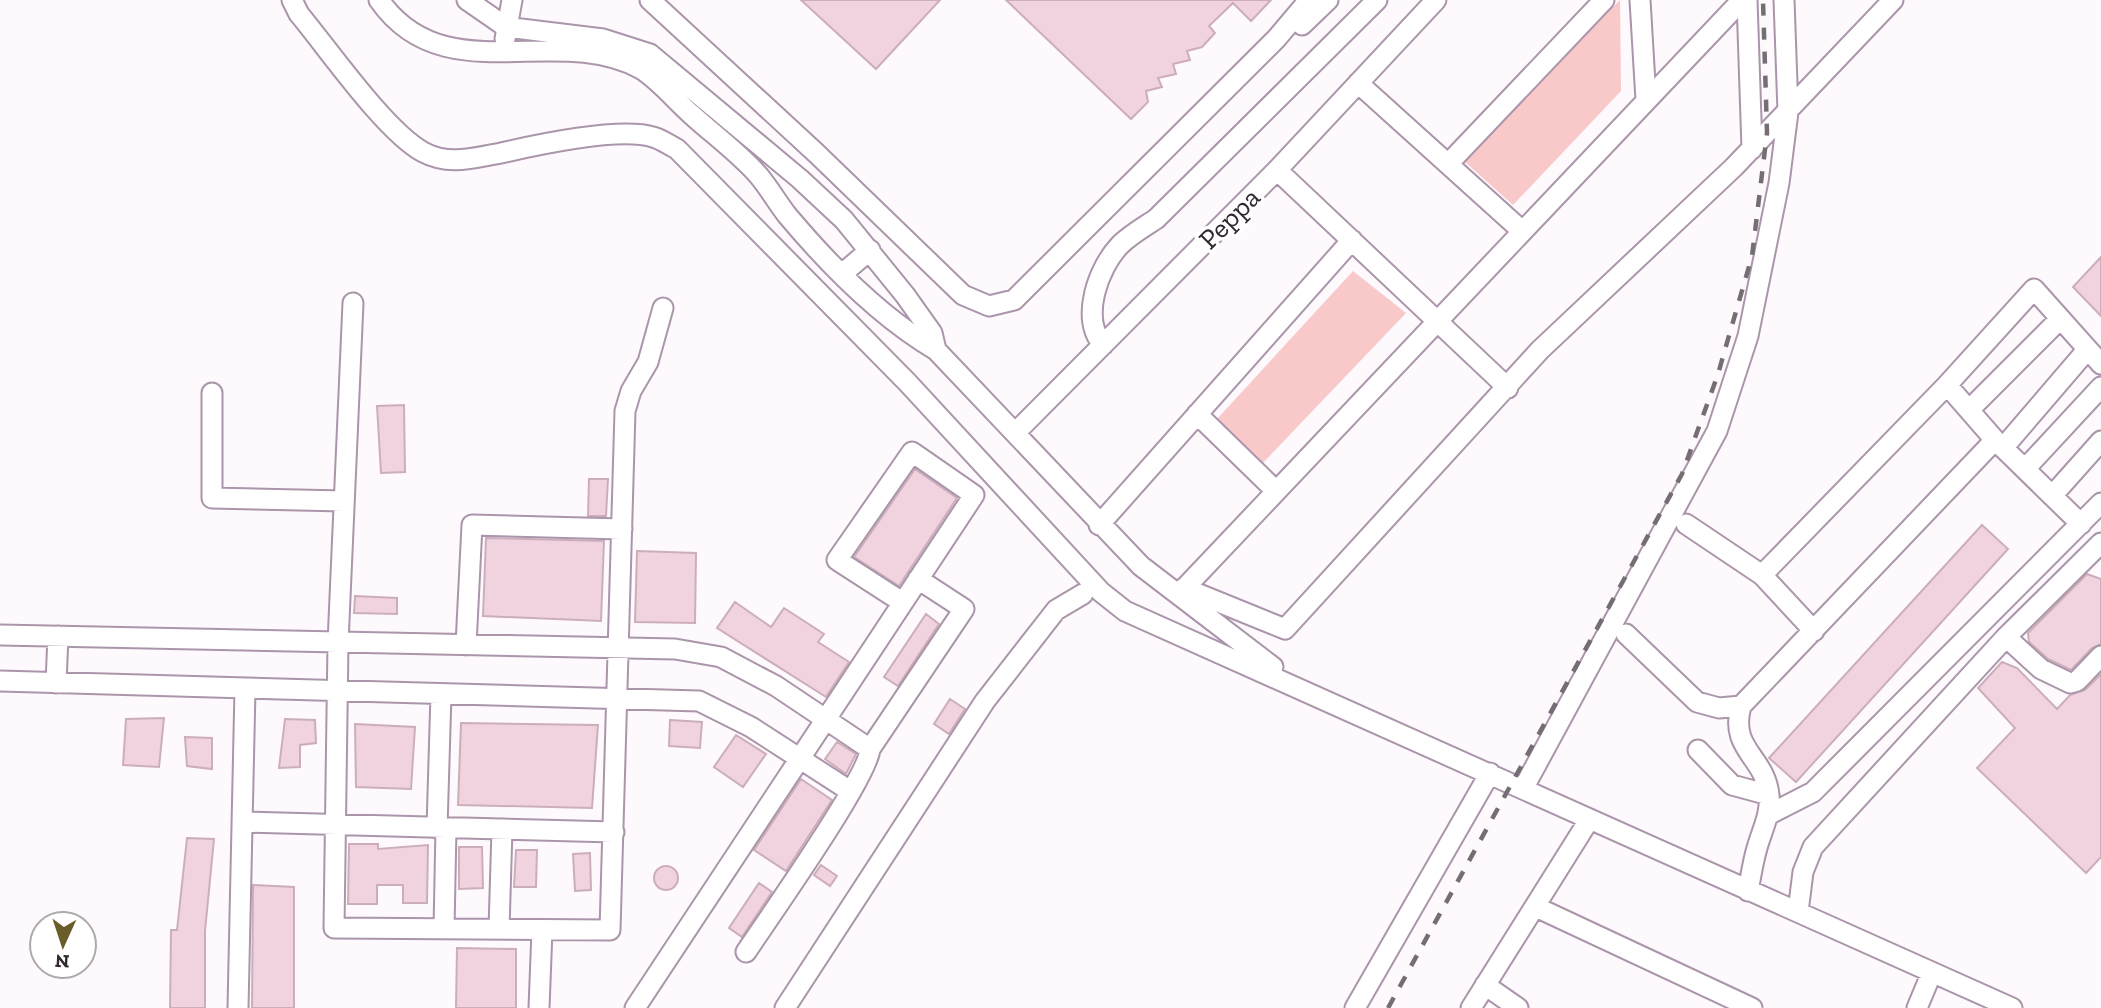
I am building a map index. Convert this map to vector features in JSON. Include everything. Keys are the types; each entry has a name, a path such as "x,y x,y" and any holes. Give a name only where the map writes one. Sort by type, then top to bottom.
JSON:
{"street":[{"path":"292,0 299,14 396,131 422,151 438,158 460,161 569,139 641,135 653,136 677,149 907,382 1101,592 1125,611 1296,685 1589,820 2012,1008"},
{"path":"379,0 403,26 429,42 460,51 577,52 641,70 758,175 787,214 842,274 912,336 936,350 1016,432 1099,525 1141,566 1181,591 1296,685"},
{"path":"467,0 506,27 603,39 650,54 800,179 870,250 932,333 936,350"},
{"path":"504,50 512,0"},
{"path":"650,0 816,153 963,295 989,306 1014,300 1227,88 1309,0"},
{"path":"1227,88 1262,64 1328,0"},
{"path":"1103,345 1094,331 1092,316 1100,278 1109,258 1122,243 1156,219 1377,0"},
{"name":"Peppa","path":"1016,432 1277,170 1436,0"},
{"path":"1448,164 1604,0"},
{"path":"1640,0 1647,100"},
{"path":"1181,591 1742,0"},
{"path":"1747,0 1752,149"},
{"path":"1523,789 1717,431 1748,337 1779,183 1788,112 1784,0"},
{"path":"1181,591 1285,629 1540,350 1752,149 1893,0"},
{"path":"1358,83 1522,232"},
{"path":"1277,170 1508,388"},
{"path":"1099,525 1352,240"},
{"path":"842,274 870,250"},
{"path":"1748,891 1756,849 1768,815 1769,794 1763,774 1741,742 1736,724 1741,706 1999,444 2094,357 2034,289 1947,386 1762,575"},
{"path":"353,303 338,643 334,928 610,930 625,411 631,391 648,362 663,308"},
{"path":"1969,410 2059,320"},
{"path":"1947,386 1999,444 2081,524"},
{"path":"2025,469 2101,387"},
{"path":"212,393 212,498 344,501"},
{"path":"1197,414 1276,491"},
{"path":"2052,496 2101,441"},
{"path":"635,1008 974,495 912,452 837,560 902,602"},
{"path":"1768,815 1812,792 2101,503"},
{"path":"466,645 472,524 622,529"},
{"path":"1686,524 1762,575 1814,631"},
{"path":"1798,912 1803,872 1813,847 2006,637 2098,552"},
{"path":"746,952 850,791 869,759 870,749 964,609 918,579"},
{"path":"785,1008 985,701 1056,610 1083,594"},
{"path":"1626,634 1697,702 1719,708 1741,706"},
{"path":"0,635 675,649 722,657 776,686 870,749"},
{"path":"56,683 58,636"},
{"path":"2006,637 2041,669 2070,683 2077,681 2101,656"},
{"path":"0,681 337,692 618,697 699,702 751,727 850,791"},
{"path":"238,1008 245,689"},
{"path":"441,694 444,929"},
{"path":"1698,750 1732,785 1769,794"},
{"path":"1355,1008 1490,773"},
{"path":"1471,1008 1589,820"},
{"path":"242,821 614,832"},
{"path":"499,929 502,829"},
{"path":"1536,907 1752,1008"},
{"path":"539,1008 542,930"},
{"path":"1917,1008 1932,972"},
{"path":"1485,985 1518,1008"}],"shaded area":[{"path":"1620,0 1621,91 1513,205 1464,161"},
{"path":"1353,271 1406,313 1261,465 1217,419"}],"building":[{"path":"801,0 940,0 876,69"},
{"path":"1006,0 1271,0 1251,21 1233,3 1209,26 1215,33 1202,47 1187,51 1190,60 1173,64 1176,74 1158,78 1162,87 1146,91 1148,102 1131,119"},
{"path":"2101,257 2101,316 2073,287"},
{"path":"404,405 405,472 381,473 377,406"},
{"path":"915,469 957,498 899,586 854,557"},
{"path":"589,479 608,479 606,516 588,516"},
{"path":"1982,525 2008,549 1796,782 1769,758"},
{"path":"486,538 604,541 601,621 483,616"},
{"path":"637,551 696,553 695,623 635,622"},
{"path":"2087,574 2101,579 2101,644 2092,648 2071,670 2048,659 2029,642 2028,633"},
{"path":"355,596 397,598 397,614 354,613"},
{"path":"735,602 771,627 784,608 824,634 818,642 849,662 826,697 717,628"},
{"path":"926,614 939,624 898,686 884,677"},
{"path":"2002,662 2017,668 2057,709 2070,695 2085,690 2101,674 2101,857 2086,873 1977,768 2015,728 1978,688"},
{"path":"950,699 965,709 949,734 934,724"},
{"path":"164,718 159,767 123,765 126,719"},
{"path":"285,719 315,720 316,743 300,745 300,767 279,768"},
{"path":"670,720 702,722 700,748 669,746"},
{"path":"461,723 598,725 592,808 458,805"},
{"path":"355,724 415,727 411,789 356,787"},
{"path":"736,735 766,754 743,787 714,767"},
{"path":"185,737 212,738 212,769 187,766"},
{"path":"837,742 856,754 846,774 825,759"},
{"path":"801,779 832,800 786,871 754,850"},
{"path":"187,838 214,839 205,931 205,1008 170,1008 171,930 177,930"},
{"path":"349,844 378,844 378,849 428,845 427,903 403,903 403,885 377,885 377,904 348,904"},
{"path":"459,847 482,847 483,888 459,889"},
{"path":"516,850 537,850 536,887 514,887"},
{"path":"590,853 591,890 575,891 573,854"},
{"path":"821,865 837,876 830,886 814,875"},
{"path":"666,866 675,869 678,878 675,887 666,890 657,887 654,878 657,869"},
{"path":"759,883 772,892 742,937 729,928"},
{"path":"253,885 294,887 294,1008 252,1008"},
{"path":"457,948 516,949 516,1008 456,1008"}],"railway":[{"path":"1388,1008 1682,474 1718,374 1752,256 1767,133 1763,0"}]}
